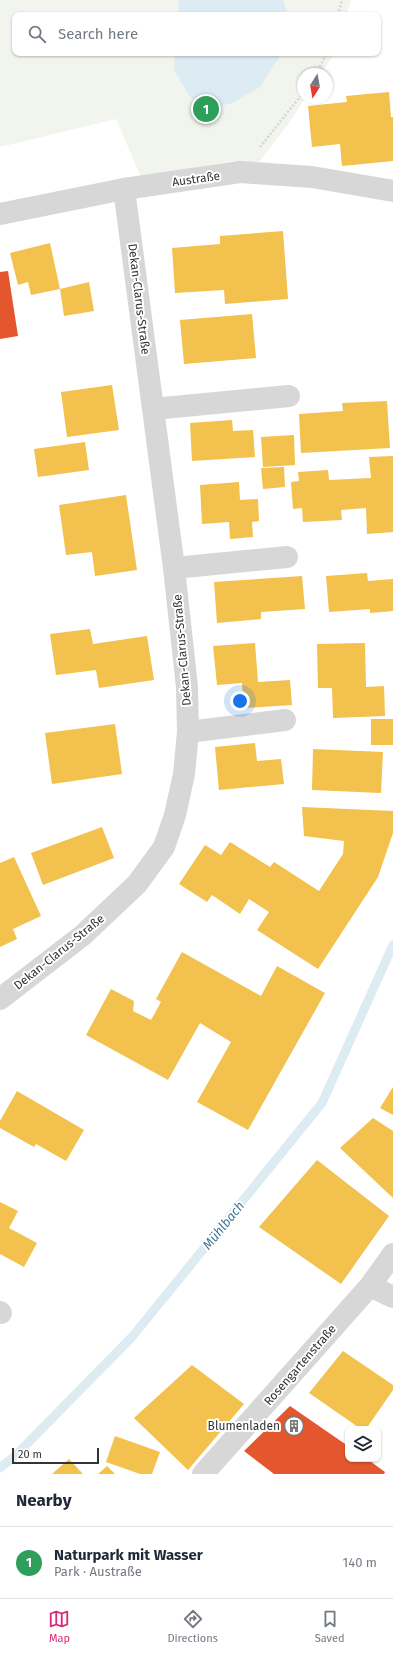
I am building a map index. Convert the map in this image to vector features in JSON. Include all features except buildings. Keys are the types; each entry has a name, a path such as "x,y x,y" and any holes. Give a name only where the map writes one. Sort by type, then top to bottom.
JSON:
{"street":[{"name":"Austraße","path":"0,214 124,189 240,172 312,177 393,191"},
{"name":"Dekan-Clarus-Straße","path":"0,999 83,936 137,884 164,847 175,815 184,774 188,732 187,687 174,568 124,189"},
{"path":"153,409 289,396"},
{"path":"174,568 287,557"},
{"path":"188,732 285,720"},
{"name":"Rosengartenstraße","path":"203,1474 370,1286 393,1254"},
{"path":"370,1286 393,1297"}],"path":[{"path":"339,12 342,0"},
{"path":"319,68 325,56"},
{"path":"240,172 297,101"}],"shaded area":[{"path":"0,0 351,0 348,12 12,12 12,56 333,56 325,68 297,68 297,104 301,104 289,123 257,165 232,161 141,177 116,119 0,147"},
{"path":"179,0 283,0 287,12 178,12"},
{"path":"175,56 280,56 260,87 232,103 218,107 190,97 174,70"}],"waterway":[{"name":"Mühlbach","path":"0,1468 15,1456 132,1337 322,1103 393,945"}],"place":[{"name":"Naturpark mit Wasser","path":"206,109"},
{"name":"Blumenladen","path":"294,1426"}]}
